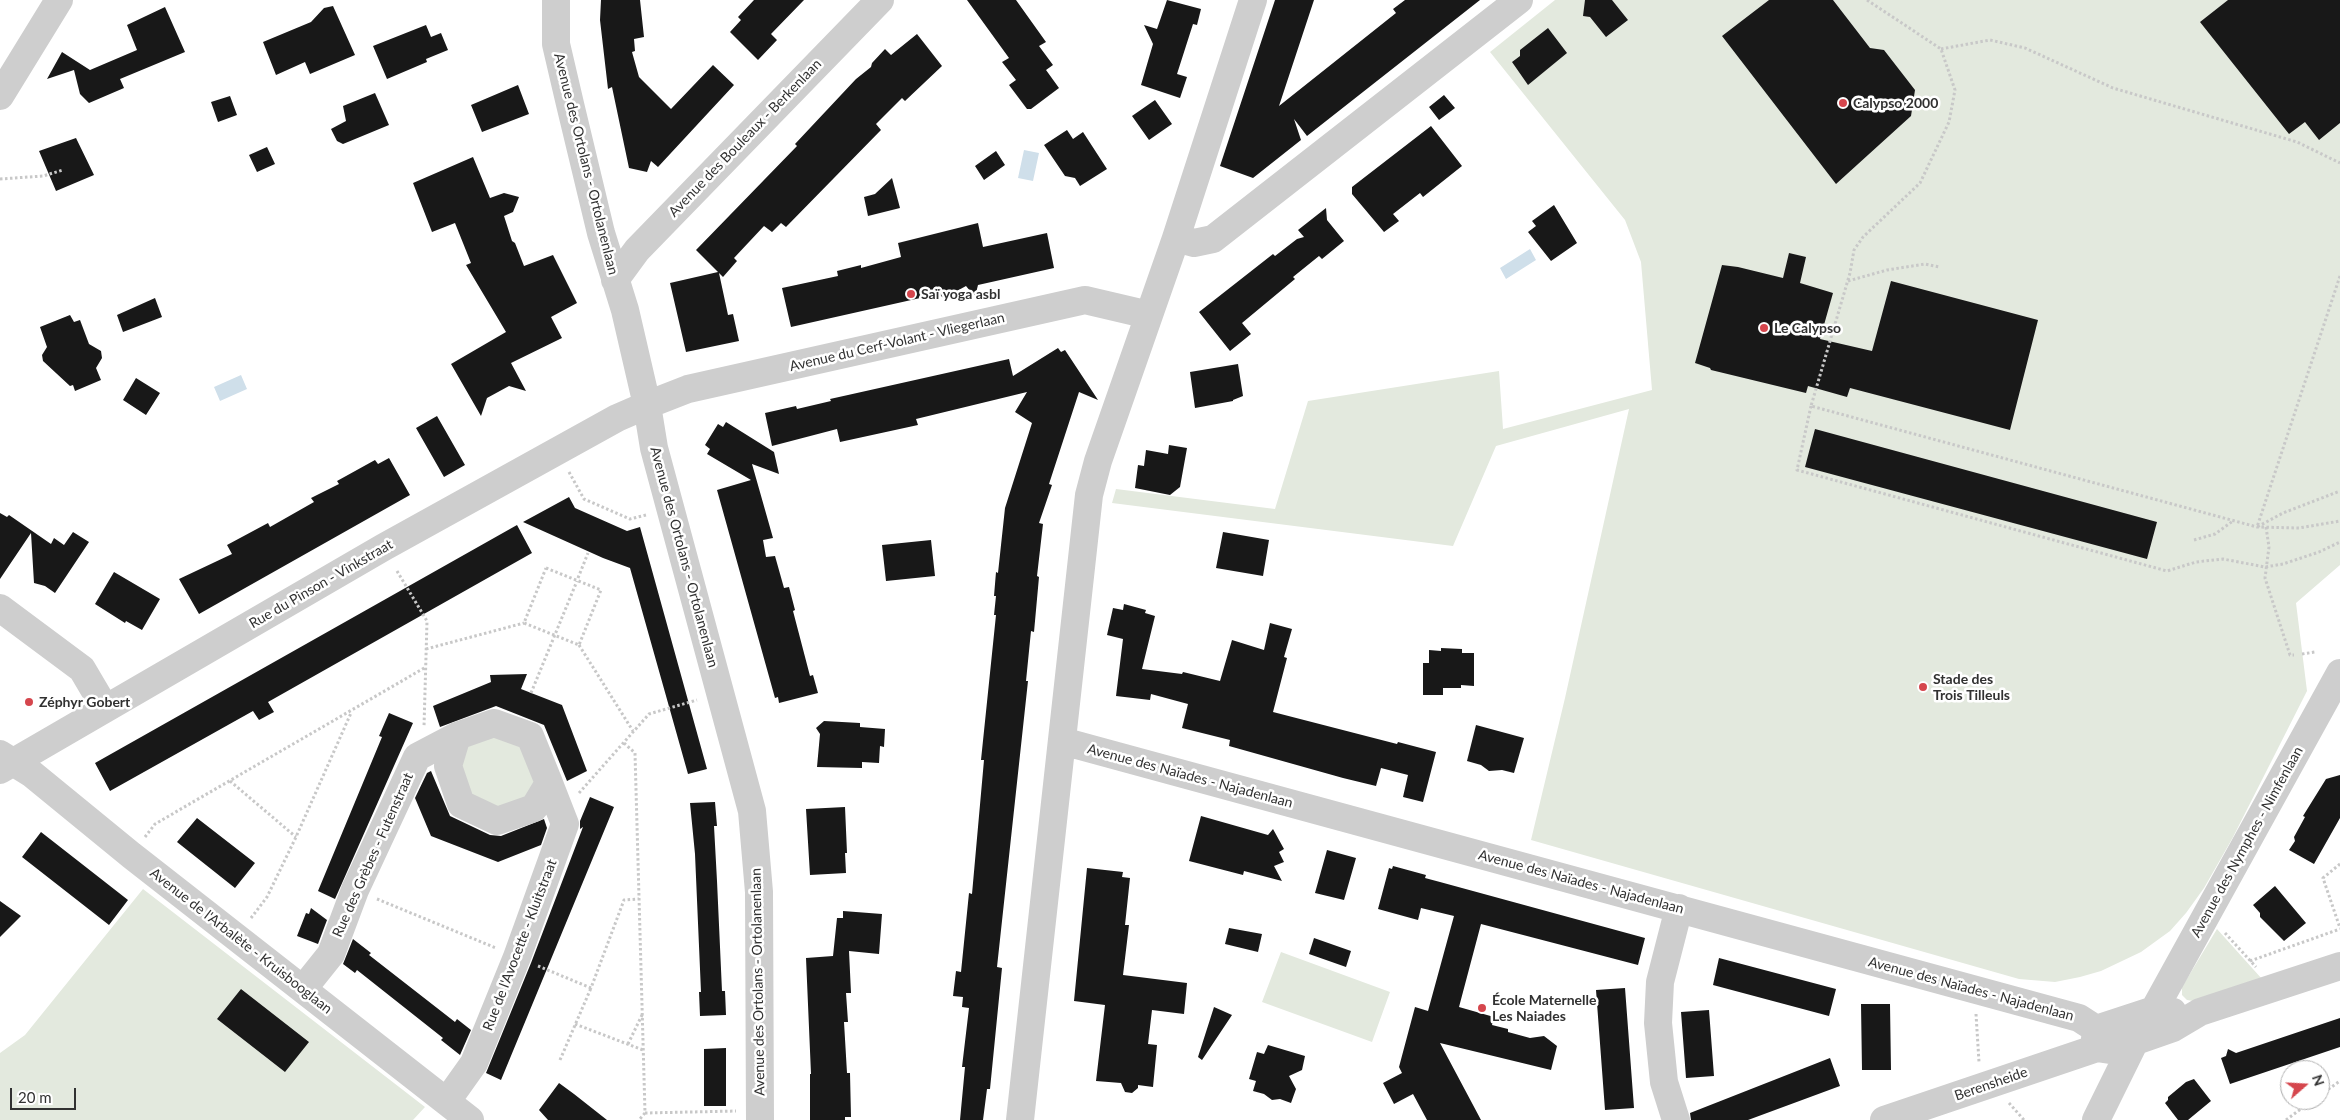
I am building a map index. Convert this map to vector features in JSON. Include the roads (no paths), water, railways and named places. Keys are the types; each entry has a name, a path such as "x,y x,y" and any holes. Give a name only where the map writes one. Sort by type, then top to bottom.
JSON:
{"street":[{"path":"0,96 59,0"},
{"name":"Avenue des Ortolans - Ortolanenlaan","path":"556,0 556,44 601,233 625,310 647,405 654,448 752,811 759,892 748,1115"},
{"name":"Avenue des Bouleaux - Berkenlaan","path":"615,280 636,250 880,0"},
{"path":"1020,1120 1089,495 1100,453 1176,238 1253,0"},
{"path":"1176,238 1194,243 1213,239 1519,0"},
{"name":"Avenue du Cerf-Volant - Vliegerlaan","path":"647,405 688,389 1085,300 1149,315"},
{"name":"Rue du Pinson - Vinkstraat","path":"4,762 105,708 384,547 618,418 647,405"},
{"path":"0,608 82,669 105,708"},
{"name":"Avenue des Nymphes - Nimfenlaan","path":"2154,1010 2340,673"},
{"path":"494,723 530,736 549,783 534,808 497,821 461,804 448,766 457,736 494,723"},
{"name":"Rue des Grèbes - Futenstraat","path":"303,990 331,954 359,881 417,757 457,736"},
{"name":"Avenue des Naïades - Najadenlaan","path":"1062,741 2079,1018 2096,1039"},
{"name":"Avenue de l'Arbalète - Kruisbooglaan","path":"4,762 32,774 303,990 470,1120"},
{"name":"Rue de l'Avocette - Kluitstraat","path":"447,1101 474,1064 517,957 565,824 549,783"},
{"path":"1676,1120 1664,1082 1658,1023 1660,982 1679,908"},
{"name":"Berensheide","path":"2096,1039 2110,1050 2173,1028 2192,1016 2340,966"},
{"name":"Berensheide","path":"1884,1120 2096,1039 2154,1010 2192,1016"},
{"path":"2096,1120 2134,1041"}],"place":[{"name":"Calypso 2000","path":"1843,103"},
{"name":"Saï yoga asbl","path":"911,294"},
{"name":"Le Calypso","path":"1764,328"},
{"name":"Stade des Trois Tilleuls","path":"1923,687"},
{"name":"Zéphyr Gobert","path":"29,702"},
{"name":"École Maternelle Les Naiades","path":"1482,1008"}]}
